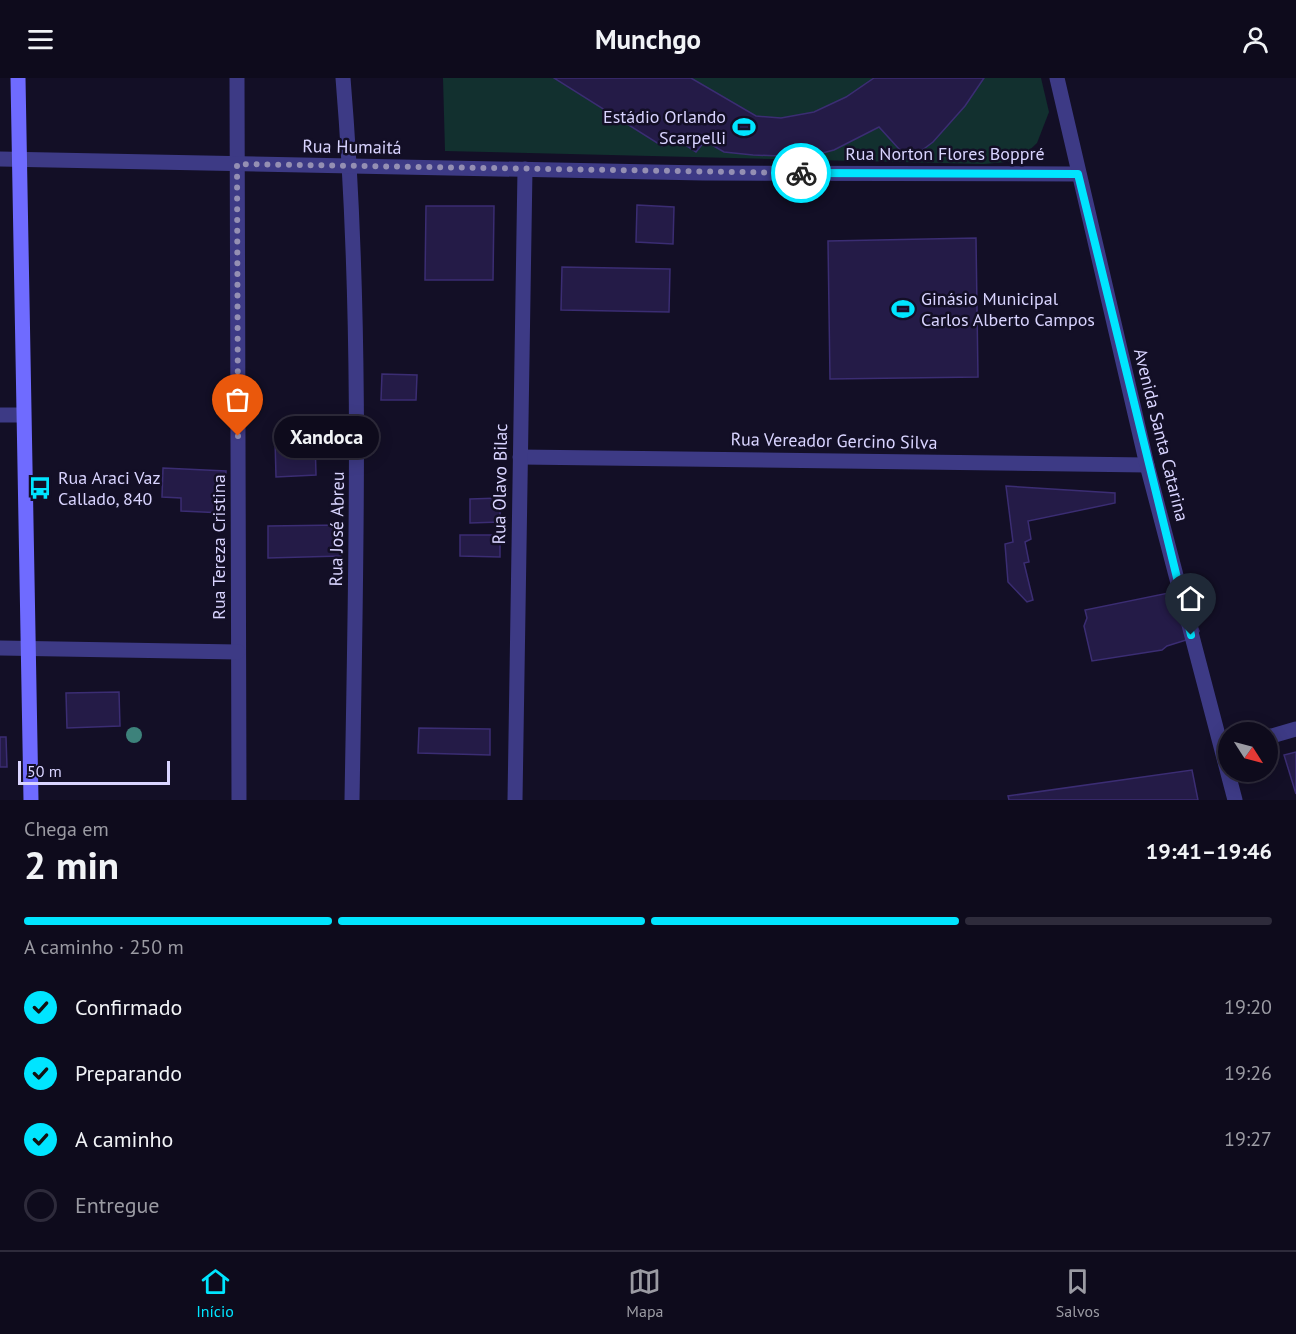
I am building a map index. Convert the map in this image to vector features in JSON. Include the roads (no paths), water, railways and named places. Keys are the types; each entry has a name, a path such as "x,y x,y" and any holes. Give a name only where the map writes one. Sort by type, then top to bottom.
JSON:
{"main road":[{"path":"18,78 26,649 31,800"}],"street":[{"name":"Rua Tereza Cristina","path":"237,78 239,800"},
{"name":"Rua José Abreu","path":"343,78 355,273 358,407 351,800"},
{"name":"Avenida Santa Catarina","path":"1057,78 1147,465 1218,728"},
{"name":"Rua Humaitá","path":"0,159 703,173"},
{"name":"Rua Olavo Bilac","path":"515,800 525,170"},
{"name":"Rua Norton Flores Boppré","path":"703,173 1078,174"},
{"path":"0,415 23,415"},
{"name":"Rua Vereador Gercino Silva","path":"520,457 1147,465"},
{"path":"0,648 238,652"},
{"path":"1278,735 1296,729"},
{"name":"Avenida Santa Catarina","path":"1231,782 1235,800"}],"place":[{"name":"Estádio Orlando Scarpelli","path":"744,127"},
{"name":"Ginásio Municipal Carlos Alberto Campos","path":"903,309"},
{"name":"Xandoca","path":"238,436"},
{"name":"Rua Araci Vaz Callado, 840","path":"40,488"}]}
